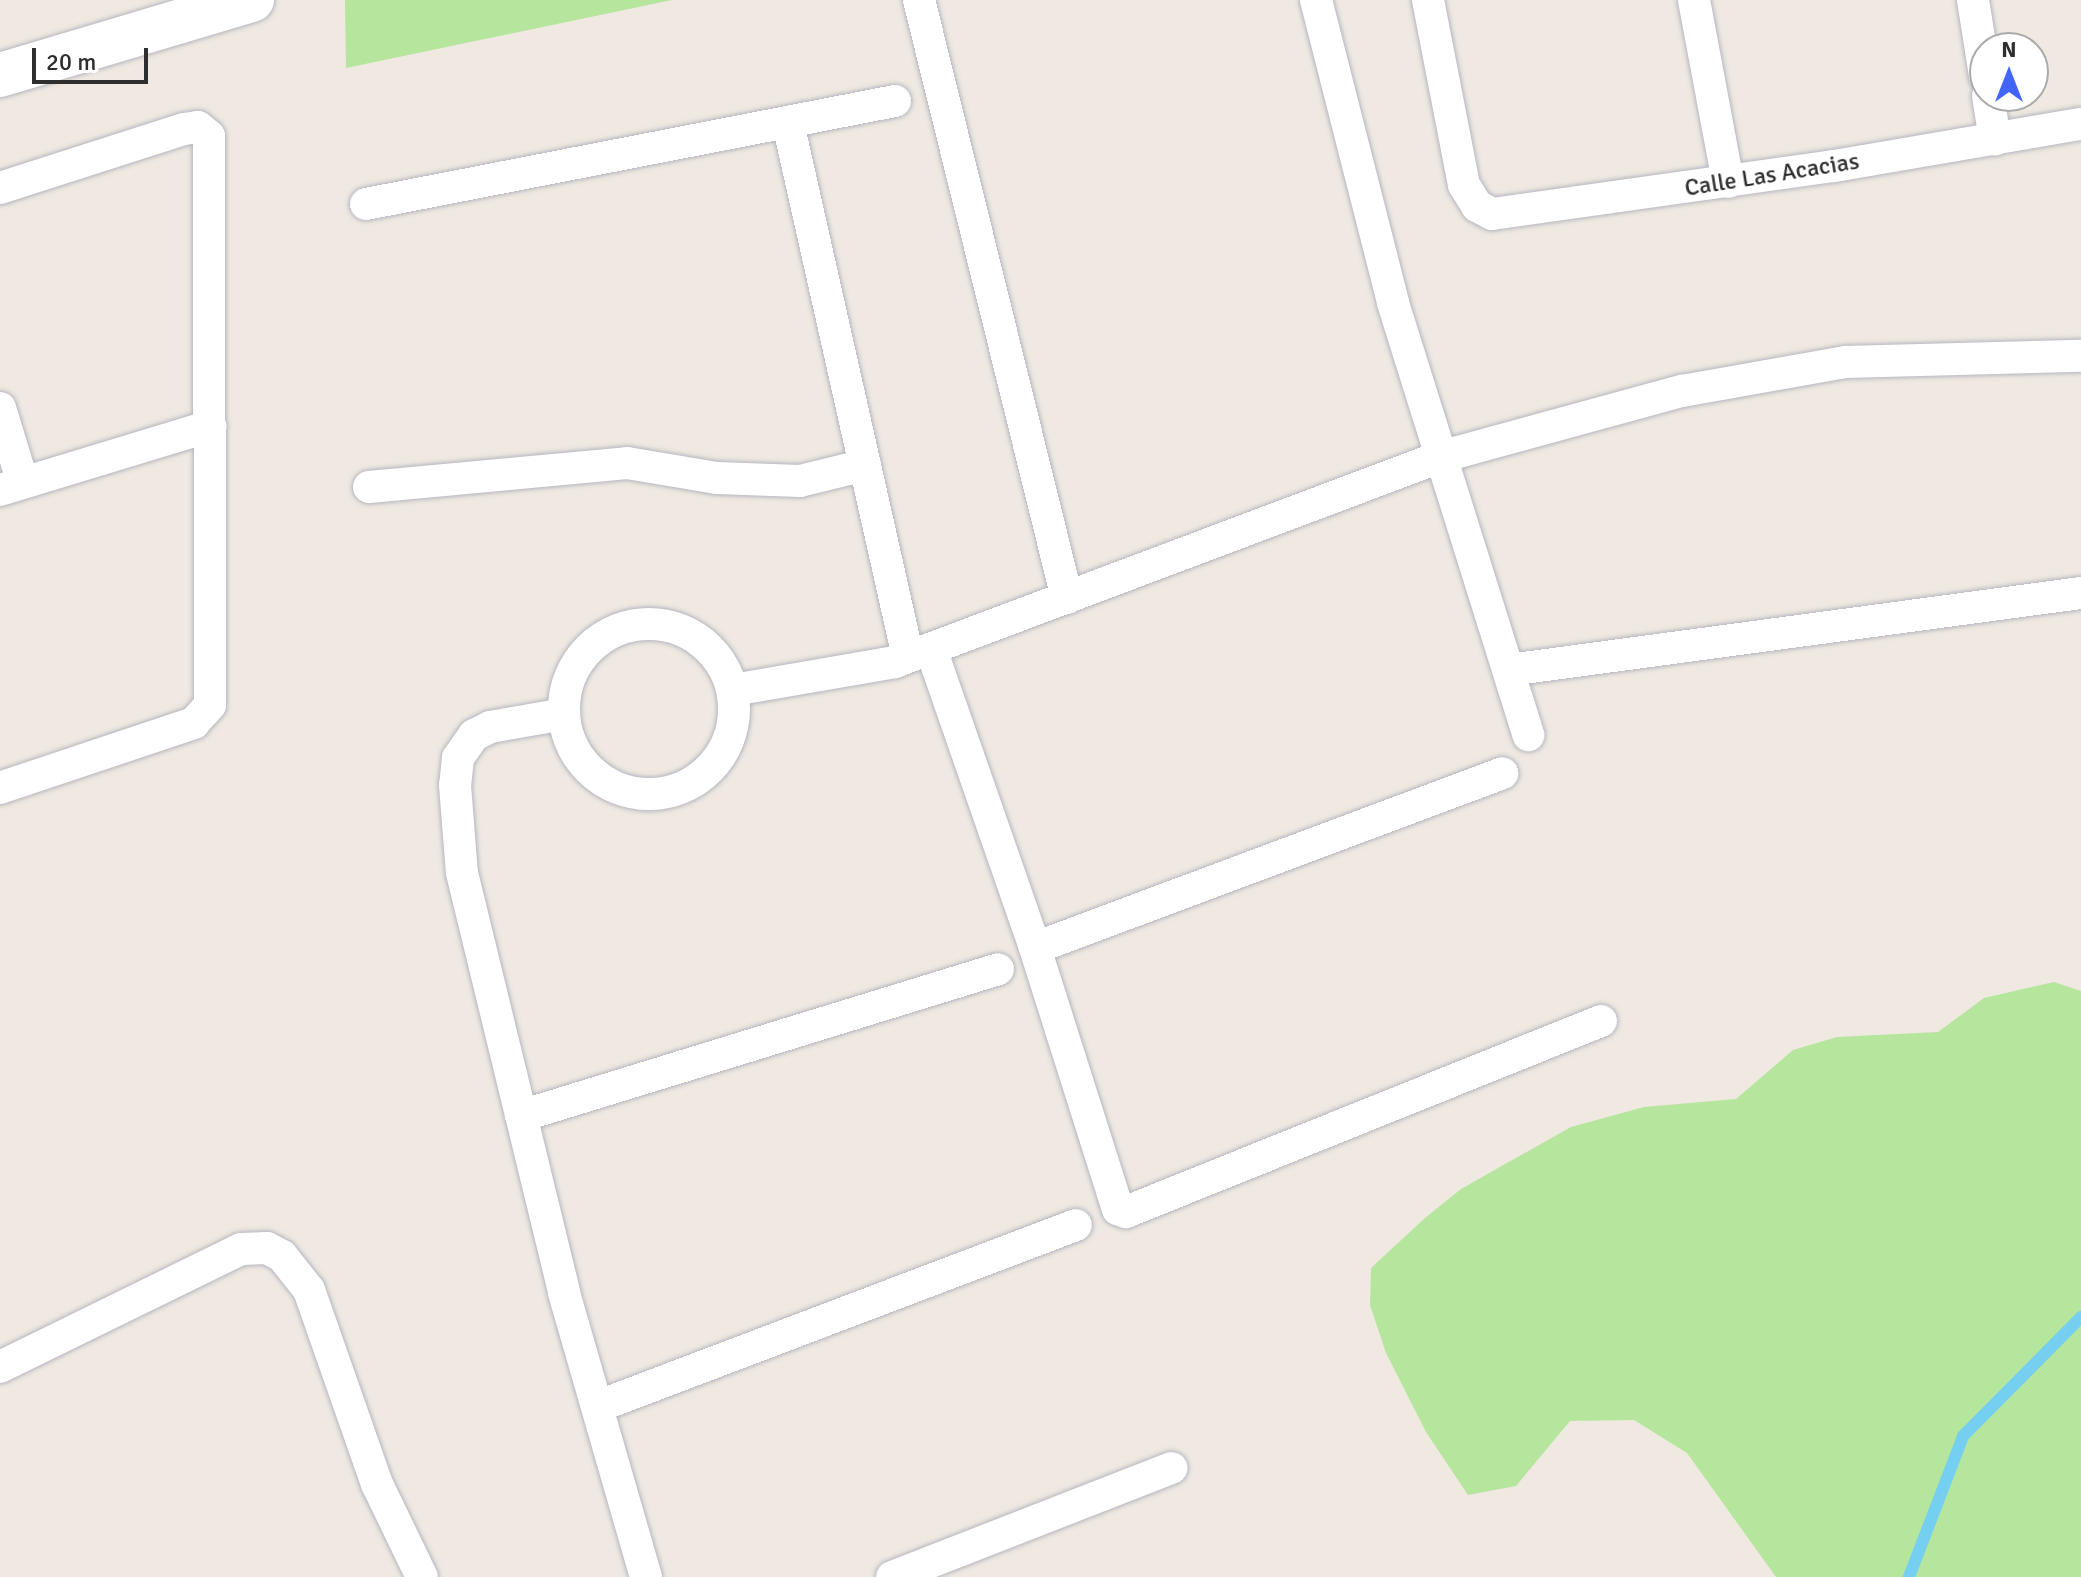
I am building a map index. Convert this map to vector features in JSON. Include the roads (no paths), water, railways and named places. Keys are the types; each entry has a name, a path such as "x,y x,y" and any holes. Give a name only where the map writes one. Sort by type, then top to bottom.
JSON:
{"main road":[{"path":"0,75 252,0"}],"street":[{"path":"919,0 1067,598"},
{"path":"1316,0 1356,168 1440,457 1528,735"},
{"name":"Calle Las Acacias","path":"1428,0 1467,196 1492,214 1511,214 1728,182 2081,124"},
{"path":"1694,0 1728,182"},
{"path":"1973,0 1978,32"},
{"path":"366,204 895,101"},
{"path":"1991,112 1995,139"},
{"path":"788,123 865,465 919,653 1035,948 1114,1199 1126,1212 1601,1021"},
{"path":"0,188 184,129 205,130 210,151 210,705 194,723 0,788"},
{"path":"733,690 855,671 919,653 1440,457 1682,391 1845,362 2081,356"},
{"path":"0,408 12,486 210,426"},
{"path":"369,487 627,463 717,478 800,481 865,465"},
{"path":"1509,670 2081,593"},
{"path":"654,624 705,644 723,665 733,690 735,717 728,743 713,766 666,793 637,793 609,784 586,766 570,742 564,714 567,685 580,659 601,639 627,627 654,624"},
{"path":"564,714 474,735 458,758 455,785 462,873 564,1293 646,1577"},
{"path":"1035,948 1502,773"},
{"path":"521,1116 998,969"},
{"path":"599,1406 1076,1225"},
{"path":"0,1367 241,1249 267,1248 289,1263 309,1290 377,1484 422,1577"},
{"path":"892,1577 1171,1468"}],"waterway":[{"path":"1909,1577 1963,1436 2081,1317"}]}
